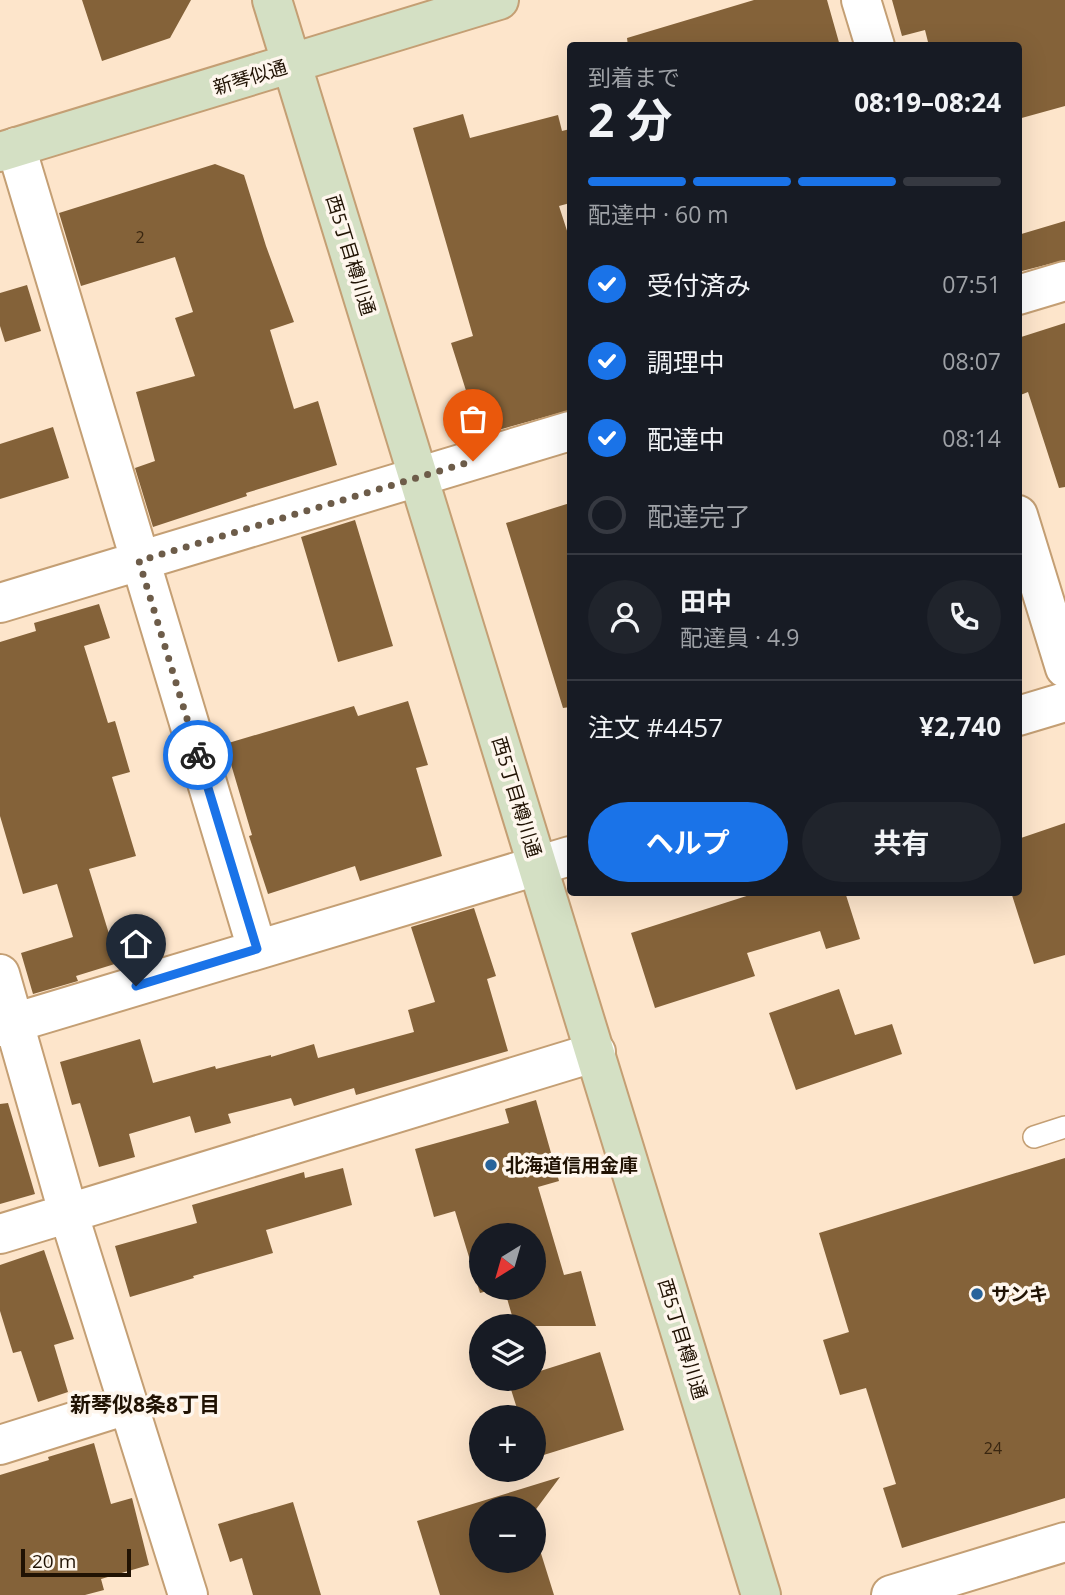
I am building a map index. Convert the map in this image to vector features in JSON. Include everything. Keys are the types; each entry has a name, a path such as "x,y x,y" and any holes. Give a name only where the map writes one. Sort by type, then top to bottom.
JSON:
{"main road":[{"name":"西5丁目樽川通","path":"272,0 420,477 554,861 596,1052 761,1595"},
{"name":"新琴似通","path":"8,150 499,0"}],"street":[{"path":"861,0 874,42"},
{"path":"8,150 139,561 257,949"},
{"path":"1022,294 1065,281"},
{"path":"0,603 567,432"},
{"path":"1022,528 1065,668"},
{"path":"1022,715 1065,702"},
{"path":"7,1025 554,861"},
{"path":"0,974 7,1025 68,1212 184,1594"},
{"path":"0,1234 596,1052"},
{"path":"0,1445 127,1405"},
{"path":"891,1595 1065,1542"}],"lane":[{"path":"1034,1137 1065,1127"}],"building":[{"path":"82,0 191,0 170,38 102,61"},
{"path":"754,0 827,0 839,42 628,42 627,38"},
{"path":"892,0 1065,0 1065,106 1022,118 1022,42 928,42 925,30 902,36"},
{"path":"463,114 470,138 558,115 562,131 567,130 567,204 559,206 567,231 567,411 480,435 451,343 473,336 413,128"},
{"path":"215,164 244,175 294,322 270,330 294,409 318,401 337,465 246,493 247,496 153,527 135,468 155,461 136,392 195,376 175,318 193,312 175,257 81,286 59,213"},
{"path":"1065,221 1065,260 1022,271 1022,234"},
{"path":"27,285 41,331 5,342 0,326 0,293"},
{"path":"1065,323 1065,487 1059,488 1028,392 1022,394 1022,337"},
{"path":"53,427 69,478 0,499 0,444"},
{"path":"567,504 567,707 563,708 506,523"},
{"path":"355,520 393,646 338,662 301,537"},
{"path":"99,604 110,638 84,646 108,723 115,721 130,772 112,777 136,856 89,869 118,963 76,976 78,981 33,994 21,953 73,937 57,884 23,894 0,816 0,642 36,631 34,623"},
{"path":"408,701 428,765 416,768 442,856 360,881 355,866 268,894 249,836 252,835 225,744 354,706 358,716"},
{"path":"1065,823 1065,955 1034,964 1012,896 1022,896 1022,838"},
{"path":"747,896 846,896 860,939 826,949 820,931 747,953 755,976 655,1008 631,933"},
{"path":"474,908 496,976 487,979 508,1051 356,1095 354,1088 294,1106 291,1098 228,1114 231,1123 195,1133 190,1116 129,1134 135,1157 99,1167 80,1103 72,1105 60,1062 140,1039 153,1083 215,1066 216,1069 271,1057 314,1044 318,1058 414,1032 408,1010 435,1002 411,927"},
{"path":"839,989 855,1035 892,1024 902,1054 796,1090 769,1013"},
{"path":"536,1100 559,1181 538,1187 564,1275 581,1271 596,1326 546,1326 546,1314 512,1314 507,1300 546,1300 546,1223 469,1223 469,1257 455,1211 434,1217 415,1149 509,1123 505,1109"},
{"path":"8,1103 35,1194 0,1204 0,1104"},
{"path":"1065,1158 1065,1498 902,1548 883,1488 896,1484 866,1388 840,1395 823,1340 849,1332 819,1233"},
{"path":"343,1168 352,1205 266,1230 273,1253 130,1297 115,1246 197,1223 192,1205 304,1172 305,1178"},
{"path":"44,1250 74,1339 54,1345 68,1392 38,1402 21,1351 13,1353 0,1311 0,1265"},
{"path":"600,1352 624,1430 546,1454 546,1405 516,1405 511,1391 546,1391 546,1369"},
{"path":"94,1443 111,1504 132,1498 149,1565 101,1579 104,1590 85,1595 0,1595 0,1475"},
{"path":"560,1477 546,1496 498,1496 546,1482"},
{"path":"293,1502 321,1595 253,1595 242,1558 230,1562 218,1524"},
{"path":"469,1505 469,1573 546,1573 546,1569 554,1595 440,1595 417,1521"}],"way so far":[{"path":"198,755 139,561 473,461"}],"place":[{"name":"北海道信用金庫","path":"491,1165"},
{"name":"サンキ","path":"977,1294"}],"district":[{"name":"新琴似8条8丁目","path":"145,1404"}],"route":[{"path":"136,986 257,949 198,755"}]}
